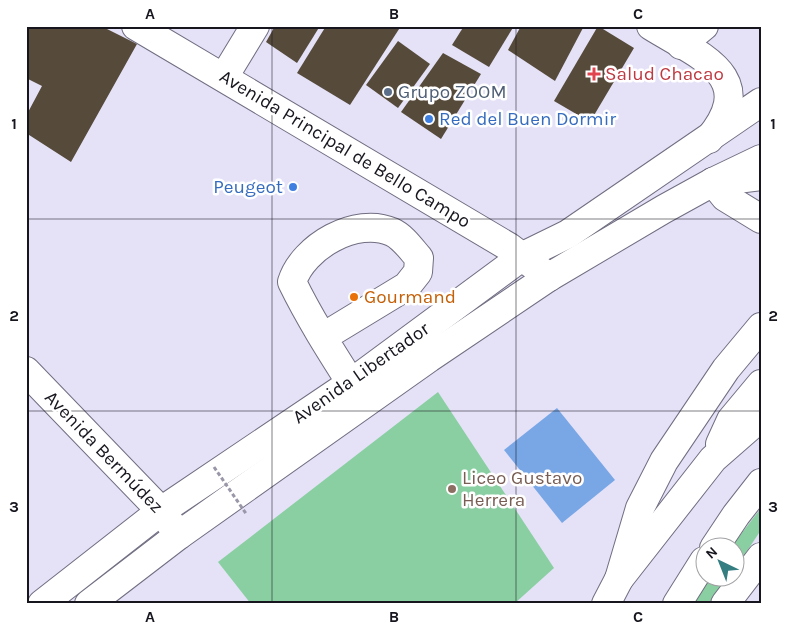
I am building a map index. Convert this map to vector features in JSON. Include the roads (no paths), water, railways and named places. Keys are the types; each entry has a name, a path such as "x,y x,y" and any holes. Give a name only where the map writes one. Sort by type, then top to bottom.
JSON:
{"main road":[{"path":"651,26 714,67 728,84 728,109 709,139"},
{"path":"682,45 704,26"},
{"name":"Avenida Principal de Bello Campo","path":"153,30 224,77 523,256 549,277"},
{"path":"224,77 245,30"},
{"name":"Avenida Libertador","path":"42,604 160,510 351,382 523,256 568,234 761,102"},
{"name":"Avenida Libertador","path":"89,604 179,535 429,358 549,277 712,182 761,160"},
{"path":"712,182 761,176"},
{"path":"712,182 725,197 761,219"},
{"path":"323,337 407,286 418,272 419,258 402,239 391,232 372,227 355,228 323,245 296,269 292,282 323,337 351,382"},
{"path":"619,579 640,508 664,461 726,369 761,327"},
{"name":"Avenida Bermúdez","path":"26,371 160,510 179,535"},
{"path":"713,459 731,420 761,384"},
{"path":"606,604 619,579 713,459 761,416"},
{"path":"721,538 761,483"},
{"path":"725,604 761,557"},
{"path":"677,604 694,578"}],"water":[{"path":"557,408 615,480 562,523 504,450"}],"place":[{"name":"Salud Chacao","path":"594,74"},
{"name":"Grupo ZOOM","path":"388,92"},
{"name":"Red del Buen Dormir","path":"429,119"},
{"name":"Peugeot","path":"293,187"},
{"name":"Gourmand","path":"354,297"},
{"name":"Liceo Gustavo Herrera","path":"452,489"}]}
